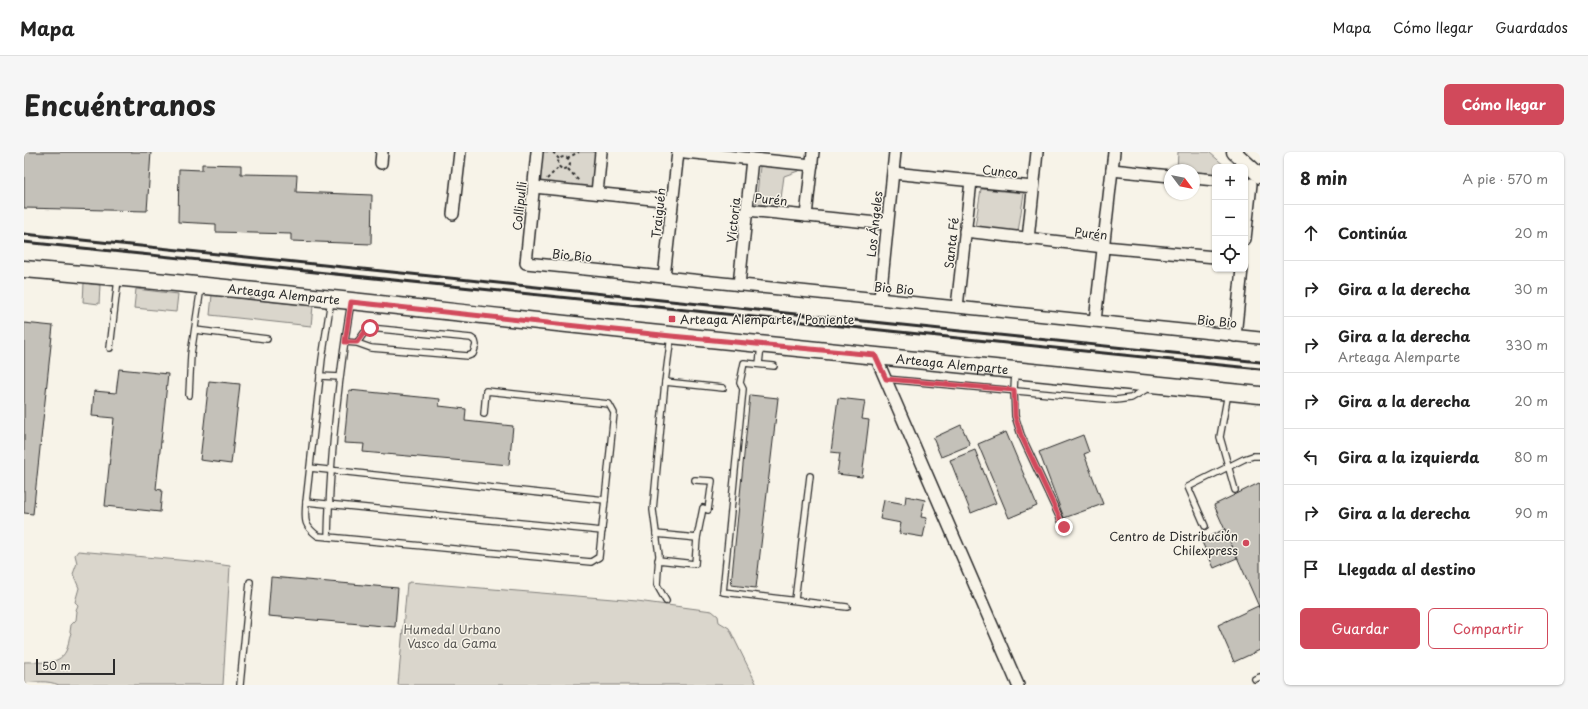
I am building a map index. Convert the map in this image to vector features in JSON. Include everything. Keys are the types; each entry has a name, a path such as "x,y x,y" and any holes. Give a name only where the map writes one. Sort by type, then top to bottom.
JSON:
{"main road":[{"name":"Arteaga Alemparte","path":"24,269 118,277 671,336 875,355 1260,395"}],"street":[{"path":"381,164 382,152"},
{"path":"453,214 460,152"},
{"name":"Collipulli","path":"526,263 537,152"},
{"path":"597,193 601,152"},
{"name":"Traiguén","path":"664,277 678,152"},
{"path":"685,152 812,165"},
{"path":"806,216 813,152"},
{"name":"Los Ángeles","path":"880,299 895,152"},
{"path":"1028,239 1037,152"},
{"path":"1095,321 1114,152"},
{"path":"1234,152 1254,180 1245,236"},
{"name":"Victoria","path":"739,285 752,159"},
{"path":"1112,170 1164,175"},
{"name":"Cunco","path":"893,173 1034,187"},
{"path":"1200,179 1212,180"},
{"name":"Santa Fé","path":"957,307 971,181"},
{"path":"534,187 672,201"},
{"name":"Purén","path":"747,210 887,224"},
{"name":"Purén","path":"965,231 1104,247 1212,257"},
{"name":"Bio Bio","path":"526,263 1260,338"},
{"path":"1235,336 1242,272"},
{"path":"875,355 1018,685"}],"lane":[{"path":"110,348 118,277"},
{"path":"189,396 191,354 201,286"},
{"path":"331,300 320,376 306,502 305,523 318,536 590,562 599,557 614,413 609,404 486,391 484,414"},
{"path":"328,537 331,470 340,377 351,302"},
{"path":"345,342 357,342 371,348 468,356 473,354 476,345 475,341 471,338 370,328 357,342"},
{"path":"195,330 268,339"},
{"path":"666,601 657,585 659,555 653,510 664,382 671,336"},
{"path":"758,364 761,344"},
{"path":"774,366 744,363 740,383 743,389 723,592 847,607"},
{"path":"1015,370 1015,416 1021,435 1064,527"},
{"path":"320,376 340,377"},
{"path":"886,379 1116,400 1131,398 1156,384"},
{"path":"664,382 723,388"},
{"path":"1228,392 1220,437 1235,490"},
{"path":"1205,526 1188,487 1253,456 1260,456"},
{"path":"310,468 605,500"},
{"path":"795,600 810,476"},
{"path":"658,560 695,564 697,538 703,508 708,510 712,481 695,480"},
{"path":"306,502 602,532"},
{"path":"656,534 697,538"},
{"path":"240,685 250,582"}],"path":[{"path":"553,152 559,159 559,167 562,169 566,170 569,167 571,163 568,158"},
{"path":"559,159 563,157 568,158 579,152"}],"green space":[{"path":"542,152 598,152 594,188 539,182"},
{"path":"1178,152 1209,152 1223,164 1212,164 1212,174 1200,173 1200,164 1177,164"},
{"path":"760,166 801,170 784,176 780,206 756,204"},
{"path":"981,189 1024,193 1018,232 975,227"},
{"path":"84,283 100,285 99,304 83,302"},
{"path":"136,289 178,294 176,312 134,308"},
{"path":"212,295 313,306 311,326 210,315"},
{"path":"78,551 230,566 223,685 59,685 46,682 24,683 24,662 53,661 62,656 67,649 71,633 71,625 76,620 76,610 78,605 75,602 79,588 73,574 77,563 75,555"},
{"name":"Humedal Urbano Vasco da Gama","path":"407,583 637,601 712,611 718,616 719,622 729,628 757,685 398,685"}],"building":[{"path":"24,152 151,152 147,211 24,208"},
{"path":"202,164 241,165 241,174 297,175 296,192 372,195 371,244 291,241 291,234 216,232 216,224 178,222 179,169 202,170"},
{"path":"24,323 53,326 33,514 24,513"},
{"path":"119,369 168,374 156,489 162,490 160,512 105,506 114,418 92,416 94,391 116,393"},
{"path":"209,381 240,384 231,464 200,460"},
{"path":"349,390 440,399 439,406 466,409 465,421 513,426 509,465 363,452 364,444 344,443"},
{"path":"750,395 778,398 756,588 731,585"},
{"path":"838,398 865,401 862,419 869,420 862,477 837,474 840,453 831,452"},
{"path":"961,425 970,445 941,457 933,438"},
{"path":"1006,432 1037,506 1009,518 978,444"},
{"path":"1083,435 1089,452 1084,454 1103,504 1064,518 1039,452"},
{"path":"975,450 996,503 971,513 950,460"},
{"name":"Centro de Distribución Chilexpress","path":"1259,483 1260,484 1260,609 1214,505"},
{"path":"906,496 925,500 921,517 927,518 923,537 899,533 901,523 880,519 884,500 905,504"},
{"path":"1225,529 1237,558 1214,568 1201,540"},
{"path":"271,577 398,588 395,627 268,616"},
{"path":"1258,606 1260,609 1260,650 1234,662 1218,625"}],"railway":[{"path":"24,234 1260,362"},
{"path":"24,242 1260,369"}],"place":[{"name":"Arteaga Alemparte / Poniente","path":"672,319"},
{"name":"Centro de Distribución Chilexpress","path":"1246,543"}],"route":[{"path":"370,328 367,329 357,342 345,342 351,302 671,336 875,355 886,379 1014,390 1015,416 1021,435 1064,527"}]}
